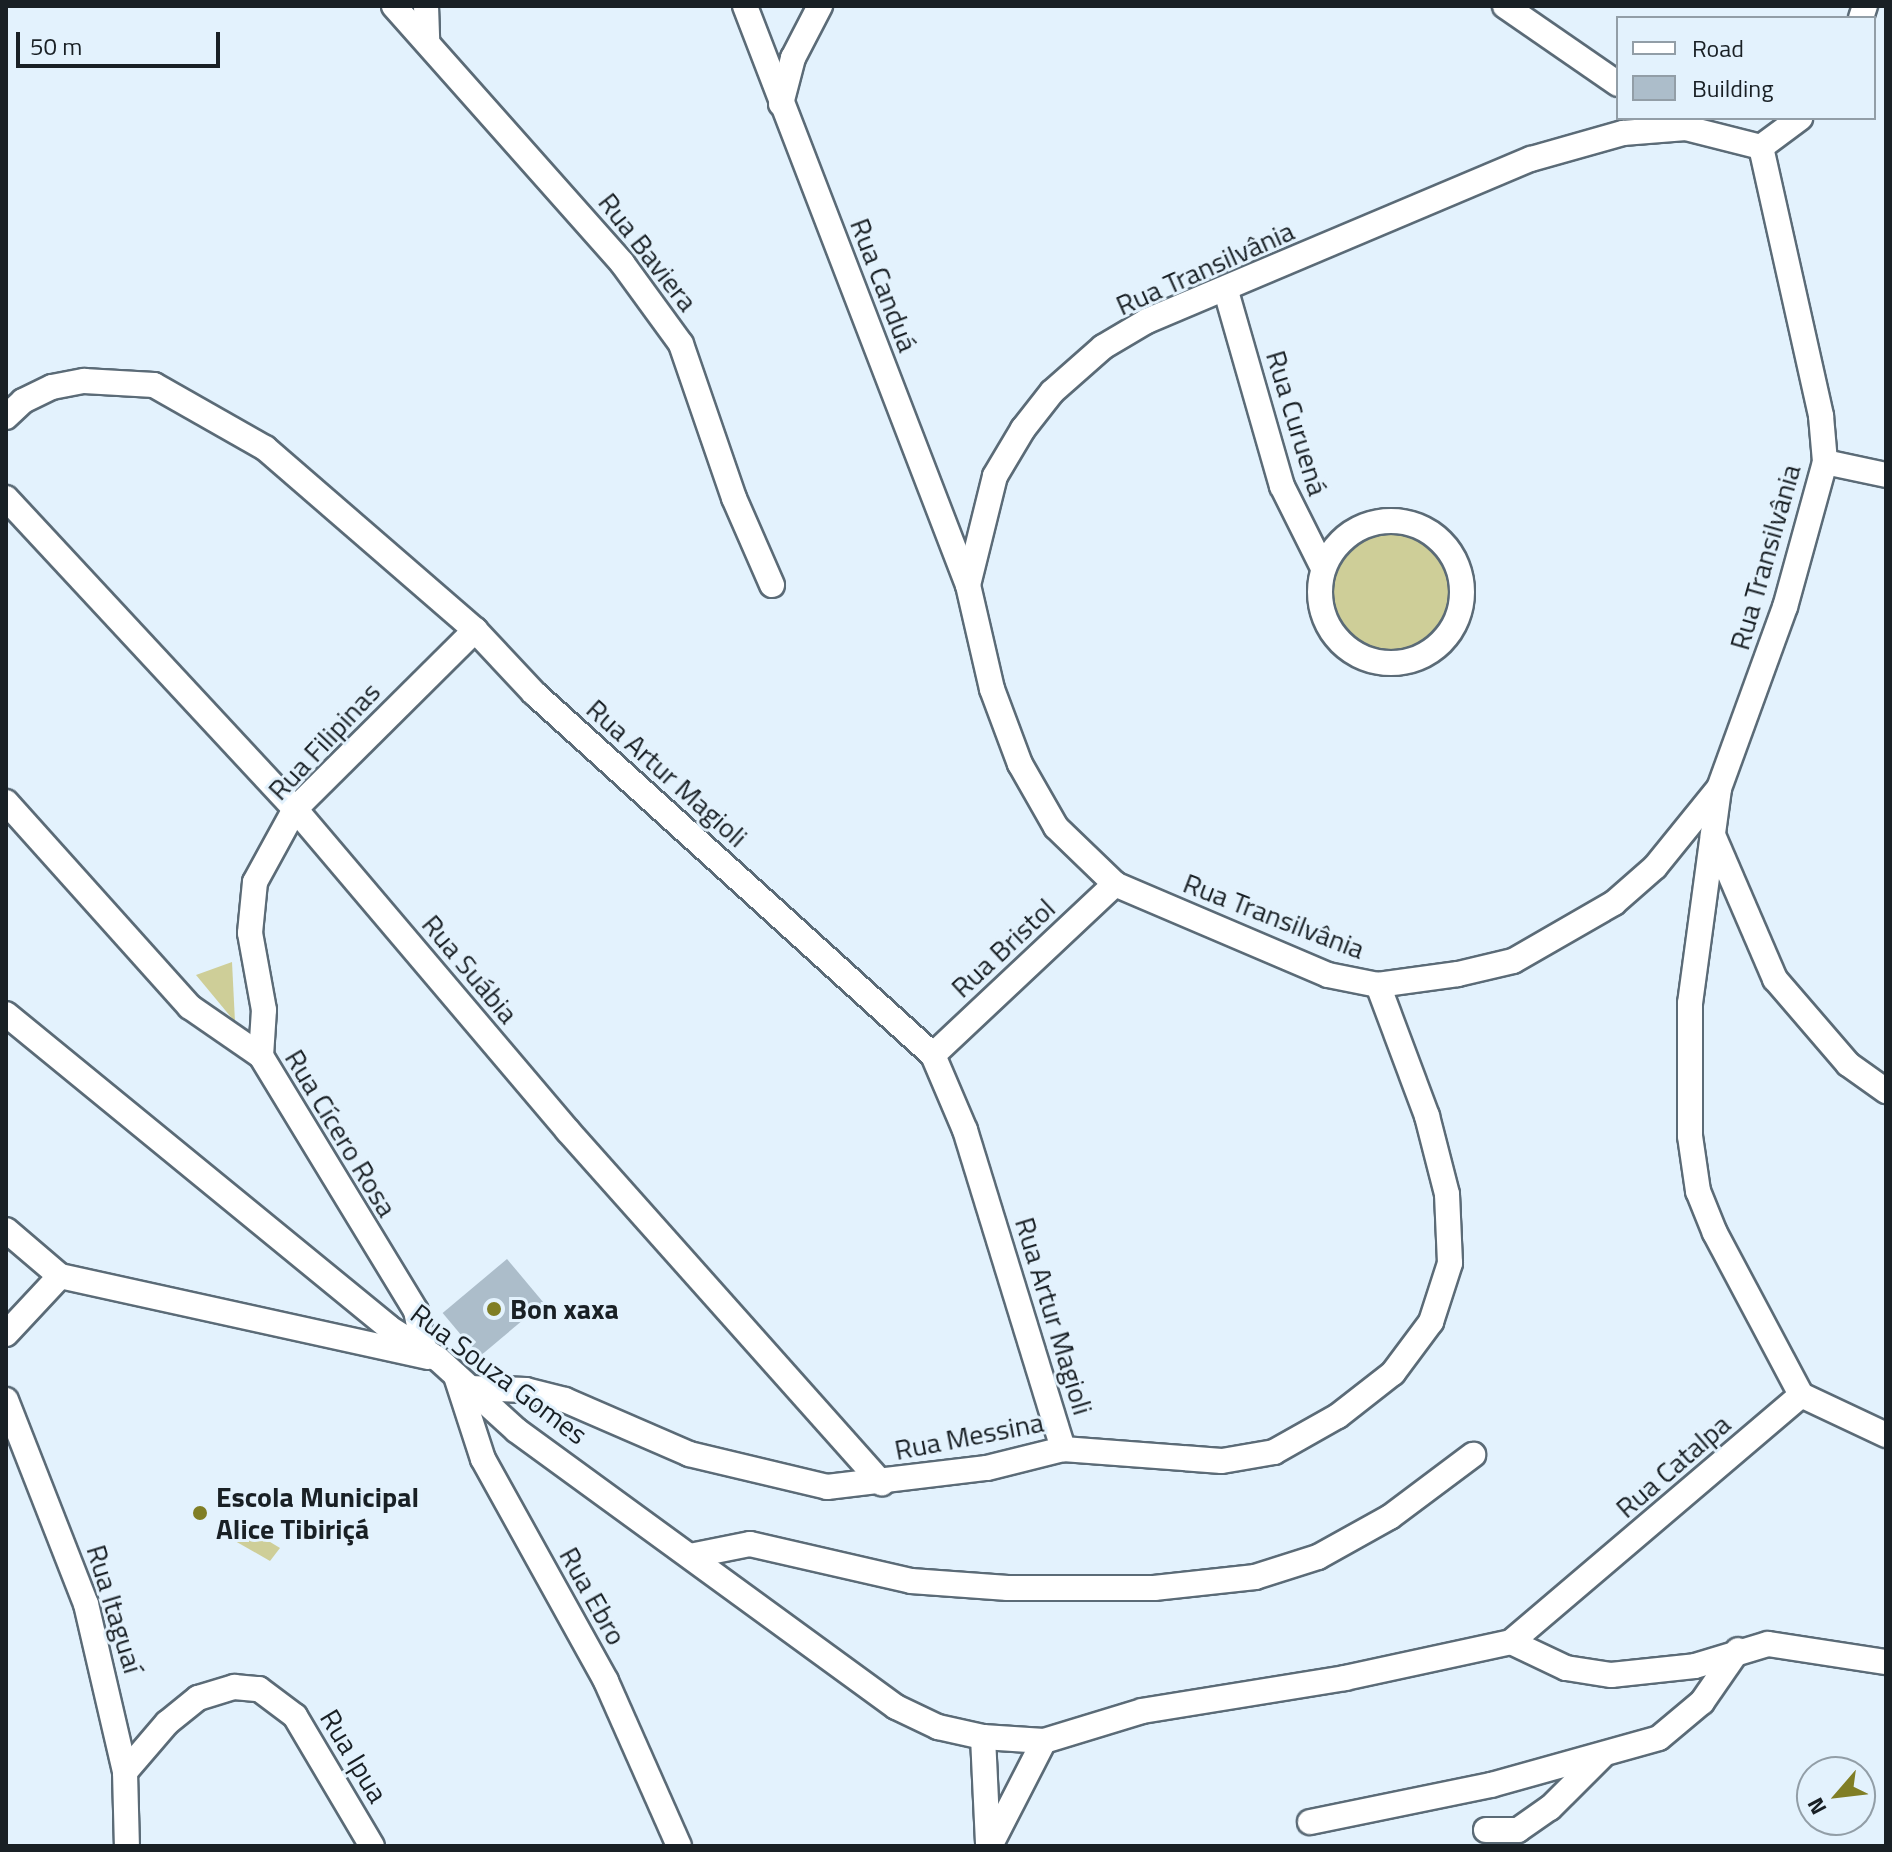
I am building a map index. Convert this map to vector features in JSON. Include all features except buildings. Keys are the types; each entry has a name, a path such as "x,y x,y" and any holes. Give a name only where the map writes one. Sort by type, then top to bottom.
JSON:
{"street":[{"name":"Rua Baviera","path":"394,6 622,263 681,344 734,498 772,585"},
{"path":"426,6 427,42"},
{"name":"Rua Canduá","path":"745,6 968,585"},
{"path":"781,104 793,58 820,6"},
{"path":"1505,6 1616,83"},
{"path":"1761,147 1797,120"},
{"name":"Rua Transilvânia","path":"1678,123 1761,147 1821,416 1825,462 1785,607 1719,788 1655,867 1565,935 1513,961 1378,985 1328,975 1115,884 1056,827 1020,764 992,689 968,585 995,476 1052,392 1103,347 1147,321 1226,291 1531,159 1623,133 1678,123"},
{"name":"Rua Curuená","path":"1226,291 1282,486 1323,568"},
{"name":"Rua Artur Magioli","path":"6,417 23,401 52,387 84,381 154,385 265,448 475,630 534,693 933,1055 965,1130 1063,1449"},
{"path":"1825,462 1886,475"},
{"name":"Rua Suábia","path":"6,498 295,809 568,1131 882,1483"},
{"path":"1403,521 1426,530 1446,546 1458,567 1463,592 1459,617 1446,638 1427,655 1405,663 1380,663 1356,655 1337,639 1324,618 1319,593 1323,568 1335,547 1354,531 1378,522 1403,521"},
{"name":"Rua Filipinas","path":"261,1056 264,1010 250,933 255,882 295,809 475,630"},
{"path":"1719,788 1690,1003 1690,1136 1698,1191 1744,1293 1801,1395 1886,1435"},
{"name":"Rua Cícero Rosa","path":"6,802 190,1007 261,1056 416,1311 431,1353"},
{"path":"1713,835 1775,979 1804,1020 1848,1064 1886,1091"},
{"name":"Rua Bristol","path":"933,1055 1115,884"},
{"name":"Rua Messina","path":"462,1382 526,1390 565,1400 689,1454 827,1487 882,1483 987,1468 1063,1449 1222,1461 1274,1452 1338,1416 1393,1373 1431,1322 1450,1263 1447,1194 1427,1116 1378,985"},
{"name":"Rua Souza Gomes","path":"6,1014 388,1327 431,1353 516,1430 896,1707 938,1727 983,1737"},
{"path":"6,1230 60,1276 431,1353"},
{"path":"6,1334 60,1276"},
{"name":"Rua Ebro","path":"462,1382 483,1459 606,1681 679,1846"},
{"name":"Rua Catalpa","path":"983,1737 1044,1741 1156,1708 1345,1678 1511,1642 1801,1395"},
{"name":"Rua Itaguaí","path":"6,1400 86,1604 125,1772 127,1846"},
{"path":"690,1556 750,1544 911,1581 1008,1588 1154,1588 1255,1577 1318,1557 1390,1517 1473,1455"},
{"path":"1511,1642 1566,1668 1611,1675 1695,1666 1738,1650 1792,1644 1886,1662"},
{"path":"1310,1822 1602,1756 1659,1738 1702,1702 1738,1650"},
{"name":"Rua Ipua","path":"125,1772 198,1698 234,1687 259,1689 295,1716 372,1846"},
{"path":"983,1737 989,1846"},
{"path":"989,1846 1044,1741"},
{"path":"1486,1830 1518,1830 1550,1808 1602,1756"}],"green space":[{"path":"1392,530 1416,535 1437,549 1451,570 1456,594 1451,618 1437,639 1416,653 1392,658 1368,653 1347,639 1333,618 1328,594 1333,570 1347,549 1368,535"},
{"path":"232,962 235,1022 196,975"},
{"path":"242,1525 280,1548 270,1561 235,1541"}],"place":[{"name":"Bon xaxa","path":"494,1309"},
{"name":"Escola Municipal Alice Tibiriçá","path":"200,1513"}]}
